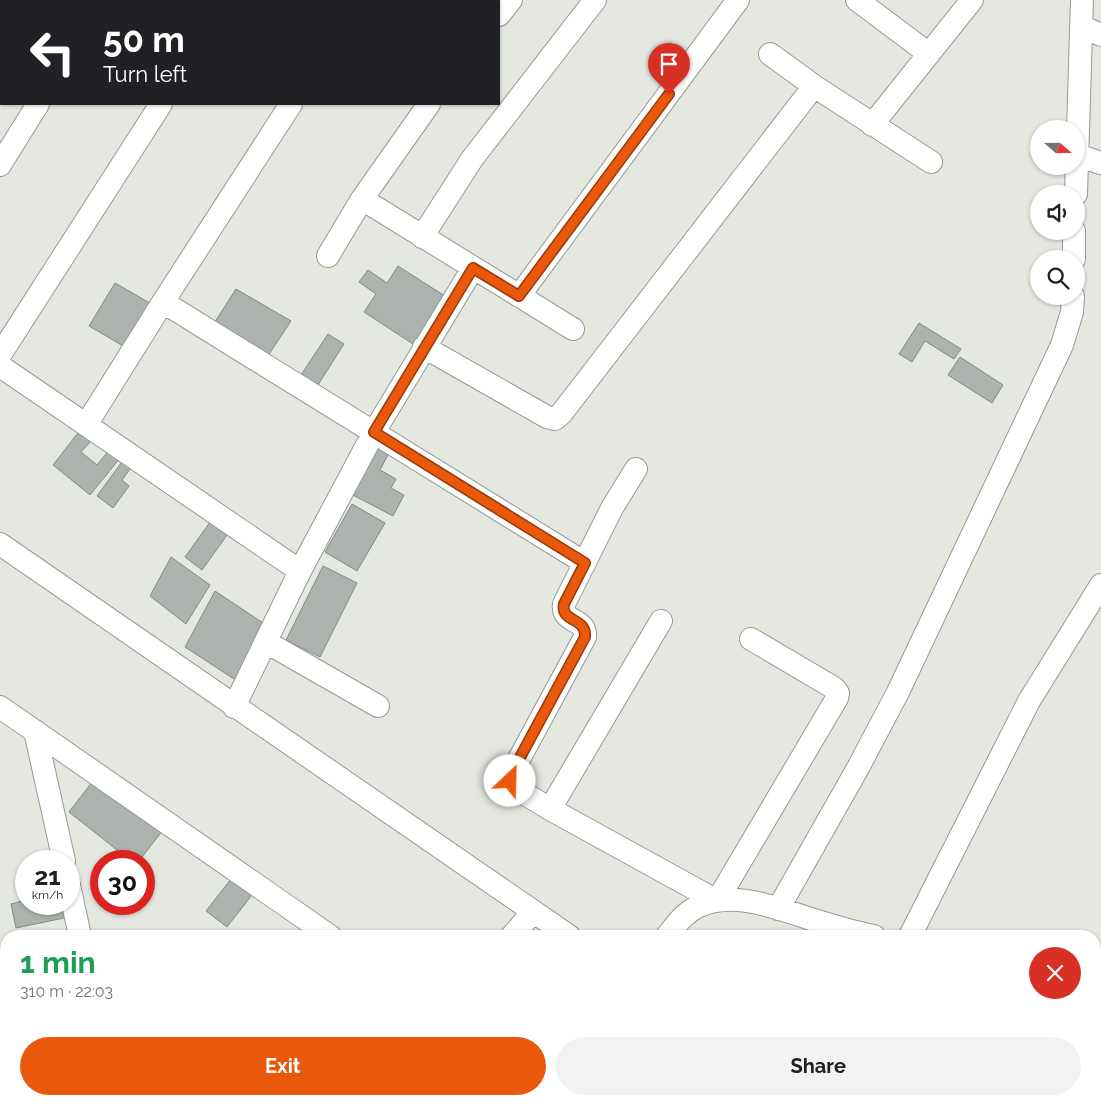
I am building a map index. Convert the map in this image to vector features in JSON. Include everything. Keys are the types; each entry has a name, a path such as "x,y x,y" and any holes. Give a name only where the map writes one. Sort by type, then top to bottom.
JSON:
{"street":[{"path":"500,14 511,0"},
{"path":"422,237 472,159 595,0"},
{"path":"519,296 738,0"},
{"path":"857,0 929,54"},
{"path":"872,125 972,0"},
{"path":"1081,120 1091,31 1082,0"},
{"path":"770,54 872,125 931,162"},
{"path":"424,348 547,417 555,419 561,414 814,86"},
{"path":"0,165 37,105"},
{"path":"0,355 160,105"},
{"path":"86,425 290,105"},
{"path":"328,256 362,199 428,105"},
{"path":"1085,158 1101,163"},
{"path":"362,199 573,329"},
{"path":"234,707 300,571 374,432 473,268"},
{"path":"163,302 585,563"},
{"path":"778,909 859,766 898,692 1062,345 1072,305"},
{"path":"0,366 300,571"},
{"path":"636,468 612,508 564,604 563,610 565,615 583,626 585,637 511,774 510,781 512,786 550,809 717,901"},
{"path":"0,544 560,930"},
{"path":"913,930 1029,701 1101,585"},
{"path":"550,809 661,621"},
{"path":"717,901 837,698 838,693 834,688 751,640"},
{"path":"266,642 378,706"},
{"path":"0,707 321,930"},
{"path":"35,731 62,850"},
{"path":"672,930 682,917 697,907 717,901 734,900 758,903 838,930"},
{"path":"517,930 533,912"},
{"path":"75,915 79,930"}],"building":[{"path":"398,266 448,298 416,346 364,312 376,294 359,282 368,270 387,283"},
{"path":"115,283 155,306 130,350 89,326"},
{"path":"236,289 291,321 265,360 211,328"},
{"path":"919,323 961,349 954,359 925,341 912,362 899,354"},
{"path":"328,334 344,344 314,391 301,375"},
{"path":"960,357 1003,385 992,403 948,375"},
{"path":"81,429 93,439 81,452 97,465 110,449 120,458 90,495 53,465"},
{"path":"378,439 392,447 380,470 396,479 391,488 404,495 393,516 349,493"},
{"path":"124,459 133,465 122,480 129,486 113,508 97,496"},
{"path":"352,504 385,523 357,571 325,552"},
{"path":"213,518 230,531 202,570 185,557"},
{"path":"171,557 210,585 186,624 150,596"},
{"path":"323,566 357,583 320,657 286,640"},
{"path":"215,591 263,623 237,681 185,647"},
{"path":"96,777 163,830 148,850 117,850 69,812"},
{"path":"231,879 252,895 227,927 206,911"},
{"path":"15,903 15,915 63,915 64,918 16,928 11,904"}],"route":[{"path":"510,781 511,774 585,637 583,626 565,615 563,610 564,604 585,563 374,432 473,268 519,296 669,94"}]}
